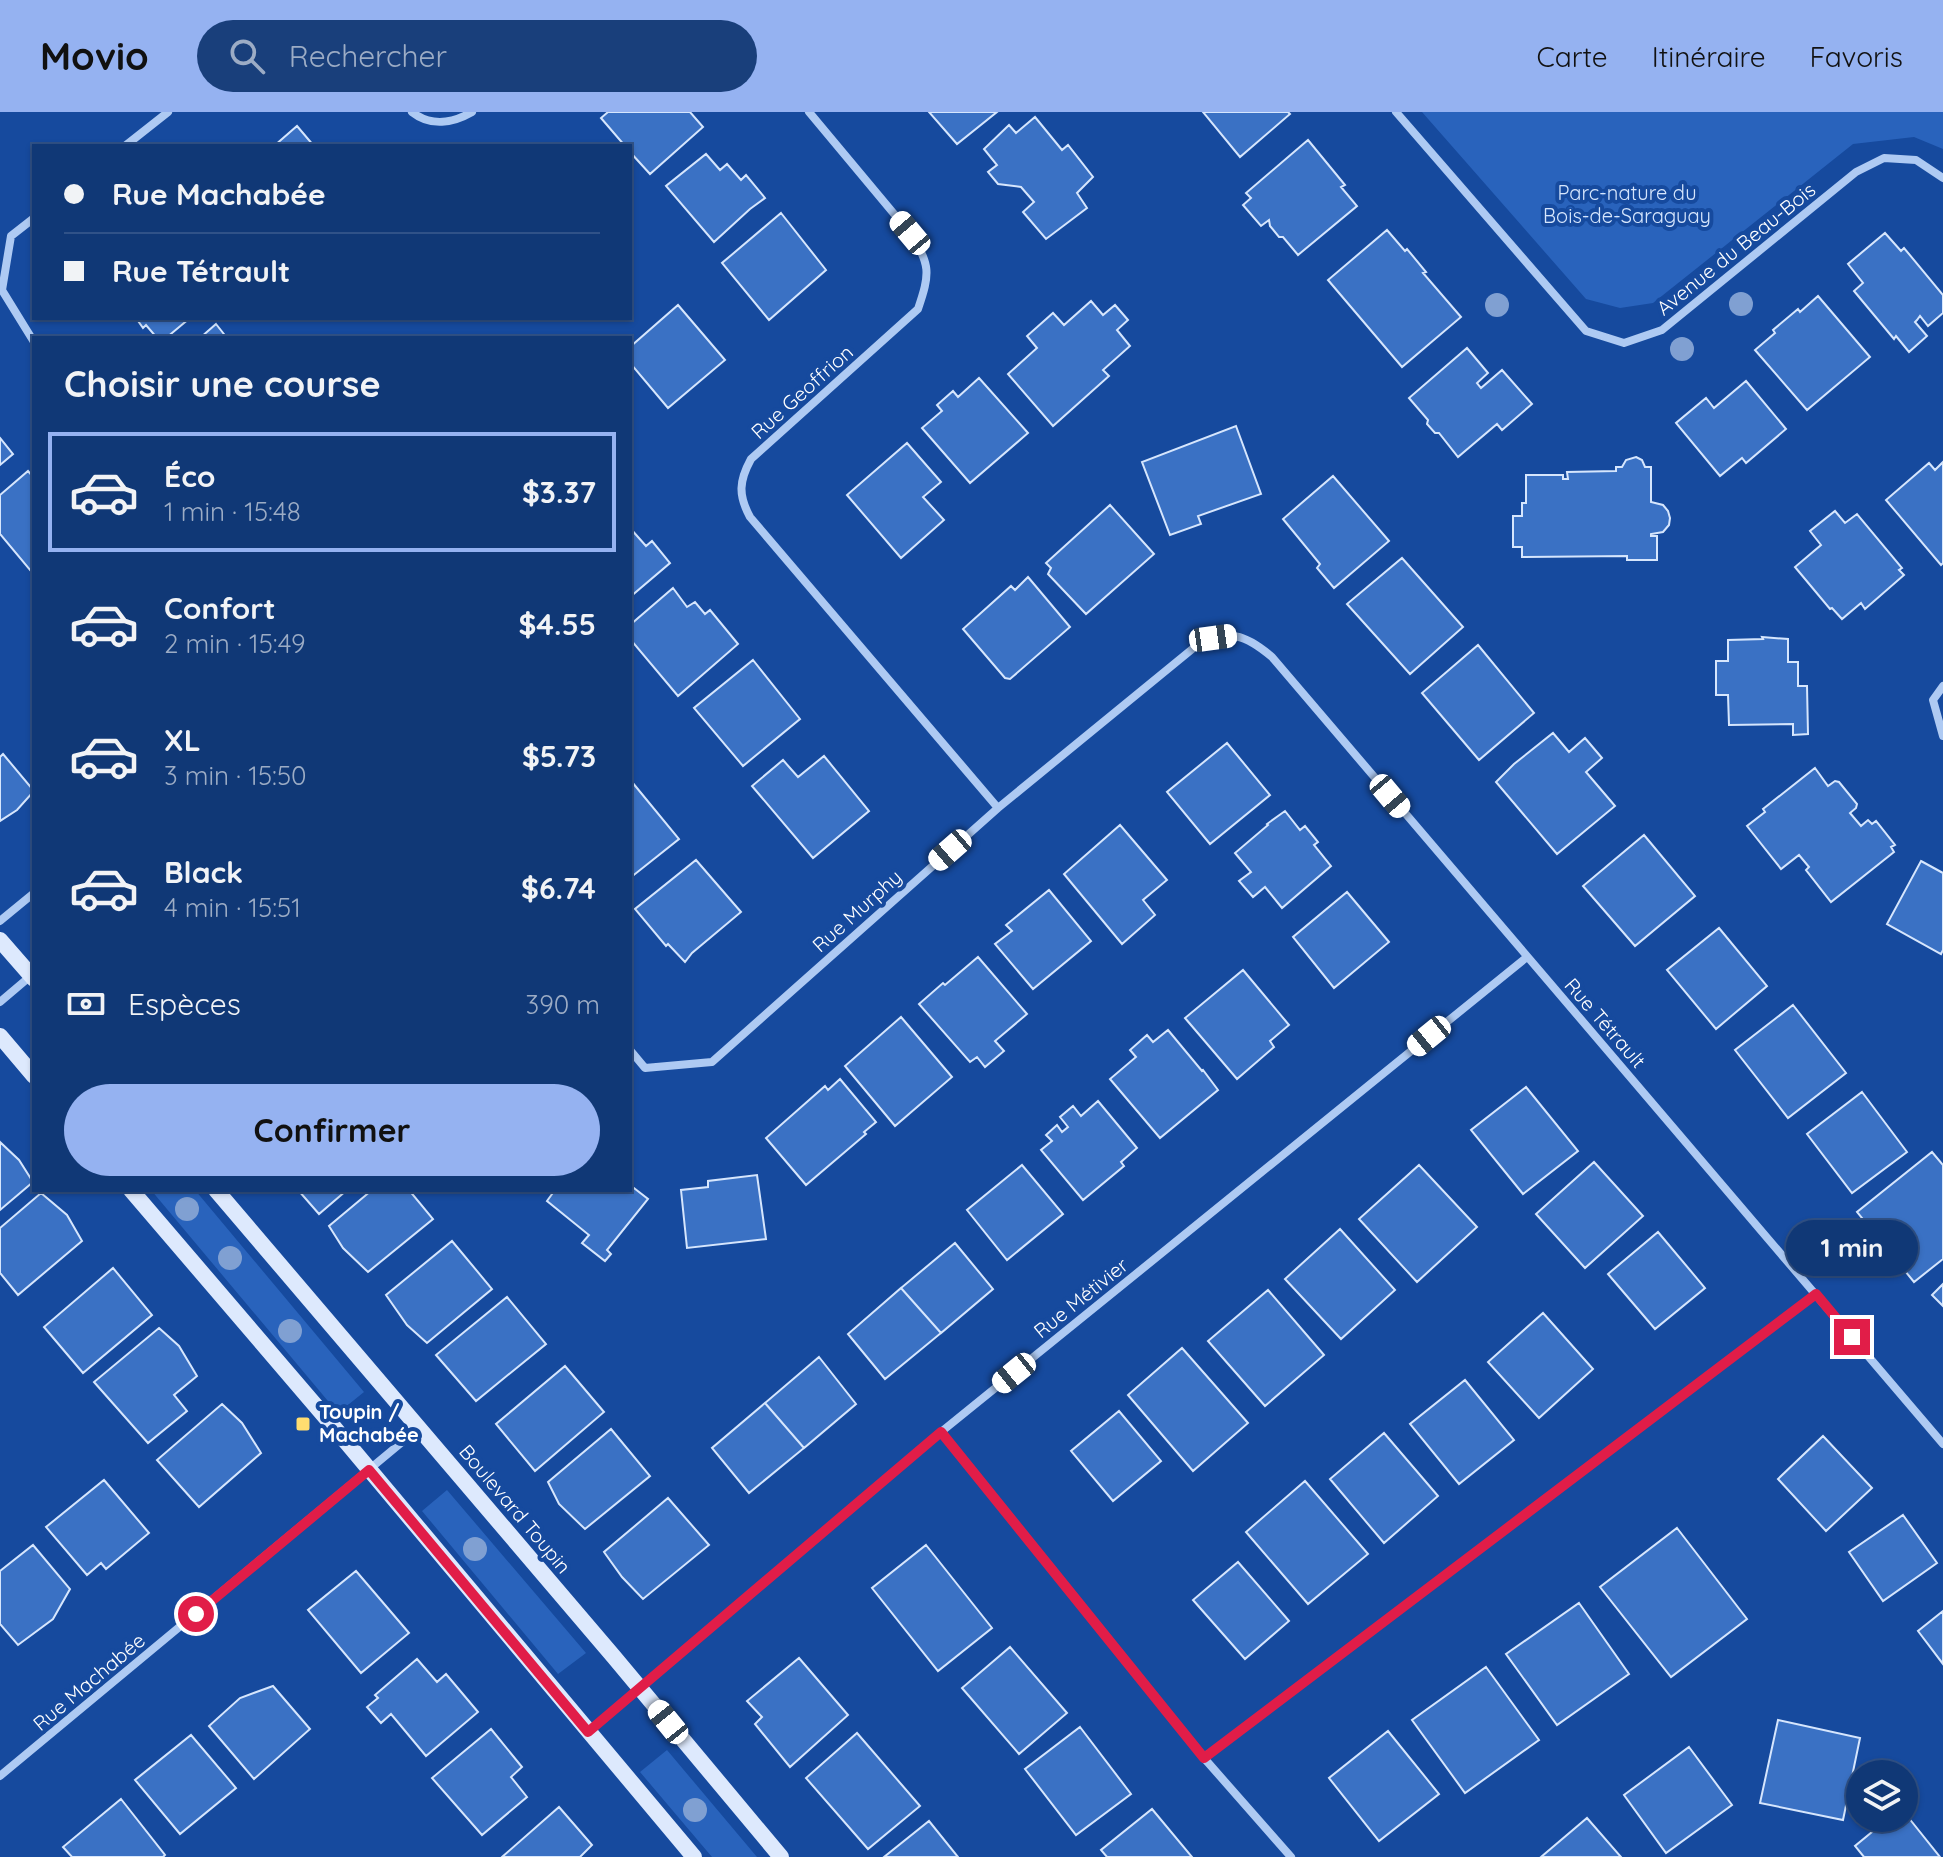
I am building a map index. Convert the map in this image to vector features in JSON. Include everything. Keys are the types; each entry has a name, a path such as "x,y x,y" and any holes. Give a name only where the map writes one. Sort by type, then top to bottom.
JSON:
{"street":[{"path":"128,144 168,112"},
{"path":"412,112 436,122 456,121 472,112"},
{"name":"Rue Geoffrion","path":"809,112 910,233 922,252 928,273 918,309 751,459 743,472 743,504 750,517 998,808"},
{"name":"Avenue du Beau-Bois","path":"1396,112 1586,331 1624,343 1662,330 1856,172 1884,158 1916,160 1943,178"},
{"path":"32,220 11,236 2,290 32,339"},
{"name":"Rue Murphy","path":"632,1052 645,1068 712,1062 998,808 1196,646 1213,638 1233,635"},
{"name":"Rue Tétrault","path":"1233,635 1254,642 1272,657 1943,1444"},
{"path":"1943,686 1933,700 1943,736"},
{"path":"0,921 32,895"},
{"path":"0,940 32,975"},
{"name":"Rue Métivier","path":"588,1732 941,1432 1527,957"},
{"path":"0,1002 32,977"},
{"path":"0,1036 32,1074"},
{"path":"133,1192 694,1857"},
{"name":"Boulevard Toupin","path":"218,1192 641,1688 781,1857"},
{"path":"1204,1758 1816,1294"},
{"name":"Rue Machabée","path":"0,1776 420,1428"},
{"path":"941,1432 1204,1758 1291,1857"}],"green space":[{"name":"Parc-nature du Bois-de-Saraguay","path":"1422,112 1943,112 1943,149 1914,137 1853,144 1653,303 1620,308 1586,299"},
{"path":"153,1192 197,1192 364,1392 338,1413"},
{"path":"447,1490 586,1653 558,1674 422,1511"},
{"path":"667,1750 757,1857 712,1857 640,1772"}],"building":[{"path":"608,112 690,112 703,127 650,174 632,154 632,144 623,144 601,118"},
{"path":"929,112 997,112 957,144"},
{"path":"1203,112 1288,112 1290,114 1240,157"},
{"path":"1035,117 1062,150 1068,145 1093,177 1077,193 1087,208 1046,239 1023,212 1034,202 1021,187 998,184 988,172 997,165 984,149 1009,125 1016,133"},
{"path":"297,126 312,144 276,144"},
{"path":"1308,140 1345,185 1341,187 1357,206 1298,255 1283,237 1279,237 1269,220 1261,226 1243,205 1251,198 1246,193"},
{"path":"706,154 720,170 727,164 741,180 746,175 765,198 714,242 666,186"},
{"path":"781,213 826,270 769,320 722,263"},
{"path":"1387,230 1405,251 1407,249 1461,317 1402,367 1328,280"},
{"path":"1885,233 1901,251 1904,248 1943,295 1943,313 1928,326 1920,316 1915,322 1927,336 1909,352 1896,336 1894,339 1854,291 1863,283 1848,264"},
{"path":"1818,296 1870,357 1807,410 1755,350 1775,333 1773,330"},
{"path":"1091,301 1103,315 1115,305 1128,320 1117,330 1130,346 1103,370 1109,376 1053,426 1008,374 1037,348 1027,336 1053,313 1064,325"},
{"path":"678,305 725,360 668,408 632,365 632,345"},
{"path":"137,320 188,320 168,336 155,336 146,325 143,328"},
{"path":"216,324 225,336 202,336"},
{"path":"1467,348 1488,373 1477,383 1481,388 1502,370 1532,404 1502,430 1497,424 1458,457 1439,433 1427,424 1428,420 1409,398"},
{"path":"979,378 1028,433 970,483 922,428 942,411 937,405 953,391 958,397"},
{"path":"1746,381 1786,429 1746,463 1742,458 1720,476 1676,423 1706,398 1714,408"},
{"path":"1236,426 1261,494 1198,516 1201,524 1170,535 1142,462"},
{"path":"0,438 13,454 0,465"},
{"path":"907,443 941,482 923,497 944,520 901,558 847,495"},
{"path":"1636,457 1642,460 1645,467 1651,467 1651,502 1663,505 1670,518 1663,532 1651,534 1657,536 1657,560 1627,560 1627,556 1522,557 1522,547 1513,547 1513,516 1522,516 1522,503 1526,503 1526,475 1563,475 1563,479 1568,479 1567,472 1616,471 1616,467 1622,467 1626,460"},
{"path":"1943,462 1941,565 1886,500 1929,463 1935,470"},
{"path":"28,471 32,476 30,570 0,534 0,495"},
{"path":"1333,476 1389,541 1334,588 1317,568 1320,564 1283,519"},
{"path":"1110,505 1154,554 1086,614 1048,574 1051,568 1046,563"},
{"path":"1835,511 1845,523 1857,514 1902,568 1899,570 1904,575 1865,609 1861,603 1842,619 1795,567 1821,545 1810,531"},
{"path":"632,530 646,546 652,541 670,563 632,595"},
{"path":"1402,558 1463,627 1410,674 1347,604"},
{"path":"1028,577 1070,627 1010,679 1005,678 963,629 1011,586 1015,590"},
{"path":"673,588 687,607 695,602 705,614 710,610 738,644 678,696 632,641 632,623"},
{"path":"1762,637 1788,639 1788,662 1798,662 1798,686 1807,686 1808,734 1793,735 1793,724 1729,725 1728,695 1716,695 1716,661 1728,661 1728,640"},
{"path":"1478,645 1534,713 1479,760 1422,693"},
{"path":"753,660 800,719 743,766 694,708"},
{"path":"1553,733 1569,752 1585,738 1602,758 1586,772 1615,806 1557,854 1496,782"},
{"path":"1227,743 1270,795 1210,844 1167,792"},
{"path":"3,754 32,789 32,793 17,810 0,821 0,757"},
{"path":"824,756 869,811 813,858 752,786 783,760 798,777"},
{"path":"1815,768 1828,786 1839,782 1857,804 1850,813 1861,826 1868,820 1872,824 1876,821 1895,845 1891,847 1894,852 1831,902 1806,870 1809,867 1799,855 1781,869 1747,826 1765,812 1763,809"},
{"path":"632,782 679,839 632,876"},
{"path":"1285,811 1300,830 1305,826 1318,842 1314,845 1331,866 1282,908 1265,887 1253,897 1239,881 1251,872 1235,853"},
{"path":"1120,825 1167,880 1143,900 1155,915 1122,944 1064,874"},
{"path":"1644,835 1695,896 1635,946 1583,886"},
{"path":"696,860 741,912 685,962 668,944 666,946 635,909"},
{"path":"1921,861 1943,873 1941,954 1887,924"},
{"path":"1049,890 1091,941 1033,989 995,944 1012,931 1006,925"},
{"path":"1347,892 1389,942 1334,988 1293,937"},
{"path":"1719,928 1767,986 1716,1029 1667,970"},
{"path":"978,957 1027,1014 995,1041 1004,1051 985,1067 977,1057 970,1062 919,1004"},
{"path":"1243,970 1289,1025 1270,1041 1274,1047 1237,1079 1185,1018"},
{"path":"1793,1005 1846,1073 1788,1118 1735,1050"},
{"path":"901,1017 952,1077 895,1126 845,1066"},
{"path":"1168,1030 1218,1090 1160,1138 1110,1079 1136,1057 1130,1050 1147,1035 1153,1042"},
{"path":"840,1079 876,1122 806,1185 766,1138 825,1086 828,1090"},
{"path":"1526,1087 1578,1151 1523,1194 1471,1130"},
{"path":"1862,1092 1907,1152 1852,1193 1807,1134"},
{"path":"1098,1101 1137,1148 1121,1162 1124,1166 1083,1200 1041,1150 1052,1141 1046,1135 1057,1125 1062,1132 1068,1127 1060,1117 1073,1106 1081,1116"},
{"path":"0,1142 19,1160 32,1183 0,1210"},
{"path":"1932,1152 1943,1165 1943,1259 1914,1282 1857,1212"},
{"path":"1594,1162 1643,1216 1585,1268 1536,1214"},
{"path":"1022,1165 1063,1214 1007,1260 967,1210"},
{"path":"1419,1165 1477,1227 1417,1282 1359,1219"},
{"path":"757,1175 766,1239 687,1248 681,1190 708,1187 708,1181"},
{"path":"632,1187 648,1199 607,1250 611,1254 605,1261 582,1243 589,1235 547,1201 554,1192 632,1192"},
{"path":"300,1192 345,1192 319,1214"},
{"path":"370,1192 411,1192 433,1219 368,1272 343,1248 329,1226"},
{"path":"41,1193 67,1215 82,1241 18,1295 0,1273 0,1228"},
{"path":"1340,1229 1395,1290 1341,1339 1285,1279"},
{"path":"1658,1232 1705,1288 1655,1329 1608,1274"},
{"path":"452,1241 492,1289 427,1343 407,1325 386,1295"},
{"path":"955,1243 993,1289 941,1333 901,1288"},
{"path":"113,1268 152,1315 83,1373 44,1327"},
{"path":"1943,1284 1943,1306 1932,1295"},
{"path":"901,1288 941,1333 885,1379 848,1334"},
{"path":"1268,1290 1324,1355 1265,1406 1208,1341"},
{"path":"507,1297 546,1344 476,1401 436,1355"},
{"path":"1543,1313 1593,1369 1539,1418 1488,1362"},
{"path":"159,1328 179,1346 197,1376 174,1395 187,1411 148,1443 94,1382"},
{"path":"1182,1348 1248,1423 1193,1471 1128,1395"},
{"path":"819,1357 856,1404 804,1448 765,1403"},
{"path":"565,1366 604,1412 535,1471 496,1424"},
{"path":"1465,1380 1514,1440 1459,1484 1410,1424"},
{"path":"765,1403 804,1448 749,1493 712,1448"},
{"path":"222,1404 242,1423 261,1453 199,1507 157,1460"},
{"path":"1119,1411 1161,1461 1113,1501 1071,1451"},
{"path":"611,1429 650,1476 585,1529 559,1504 548,1482"},
{"path":"1384,1433 1438,1496 1384,1543 1330,1479"},
{"path":"1823,1436 1872,1488 1826,1531 1778,1479"},
{"path":"104,1480 149,1533 106,1569 101,1563 87,1575 46,1527"},
{"path":"1305,1481 1368,1554 1308,1604 1246,1532"},
{"path":"668,1498 709,1545 643,1599 604,1552"},
{"path":"1903,1515 1937,1563 1883,1601 1849,1552"},
{"path":"1677,1528 1747,1619 1671,1677 1600,1587"},
{"path":"33,1545 70,1589 53,1619 18,1645 0,1624 0,1571"},
{"path":"926,1545 992,1628 938,1671 872,1588"},
{"path":"1238,1562 1289,1621 1245,1659 1193,1600"},
{"path":"356,1571 409,1633 361,1673 308,1610"},
{"path":"1579,1603 1629,1674 1557,1725 1506,1654"},
{"path":"1943,1611 1943,1664 1918,1631"},
{"path":"1010,1647 1067,1713 1019,1754 962,1688"},
{"path":"799,1658 848,1715 790,1767 755,1724 762,1717 747,1701"},
{"path":"417,1659 437,1682 446,1674 478,1712 426,1756 391,1714 381,1723 367,1707 378,1698 375,1695"},
{"path":"1486,1667 1539,1740 1465,1793 1412,1720"},
{"path":"273,1686 310,1729 254,1779 209,1726 240,1698"},
{"path":"1778,1720 1860,1738 1855,1760 1846,1760 1843,1820 1760,1803"},
{"path":"1080,1727 1131,1794 1076,1835 1025,1769"},
{"path":"491,1729 522,1767 511,1777 527,1797 482,1835 432,1778"},
{"path":"1388,1731 1439,1794 1379,1841 1329,1778"},
{"path":"857,1733 920,1806 868,1849 806,1778"},
{"path":"191,1735 236,1788 180,1834 135,1780"},
{"path":"1689,1747 1732,1805 1666,1853 1624,1795"},
{"path":"121,1799 165,1855 72,1857 63,1847"},
{"path":"559,1807 592,1845 580,1857 502,1857"},
{"path":"1152,1809 1192,1857 1107,1857 1101,1850"},
{"path":"1587,1818 1621,1857 1541,1857"},
{"path":"929,1821 958,1857 884,1857"},
{"path":"1918,1830 1940,1857 1864,1857 1855,1846 1872,1832 1918,1832"}],"place":[{"name":"Toupin / Machabée","path":"303,1424"}],"route":[{"path":"196,1614 369,1470 588,1732 941,1432 1204,1758 1816,1294 1852,1337"}]}
